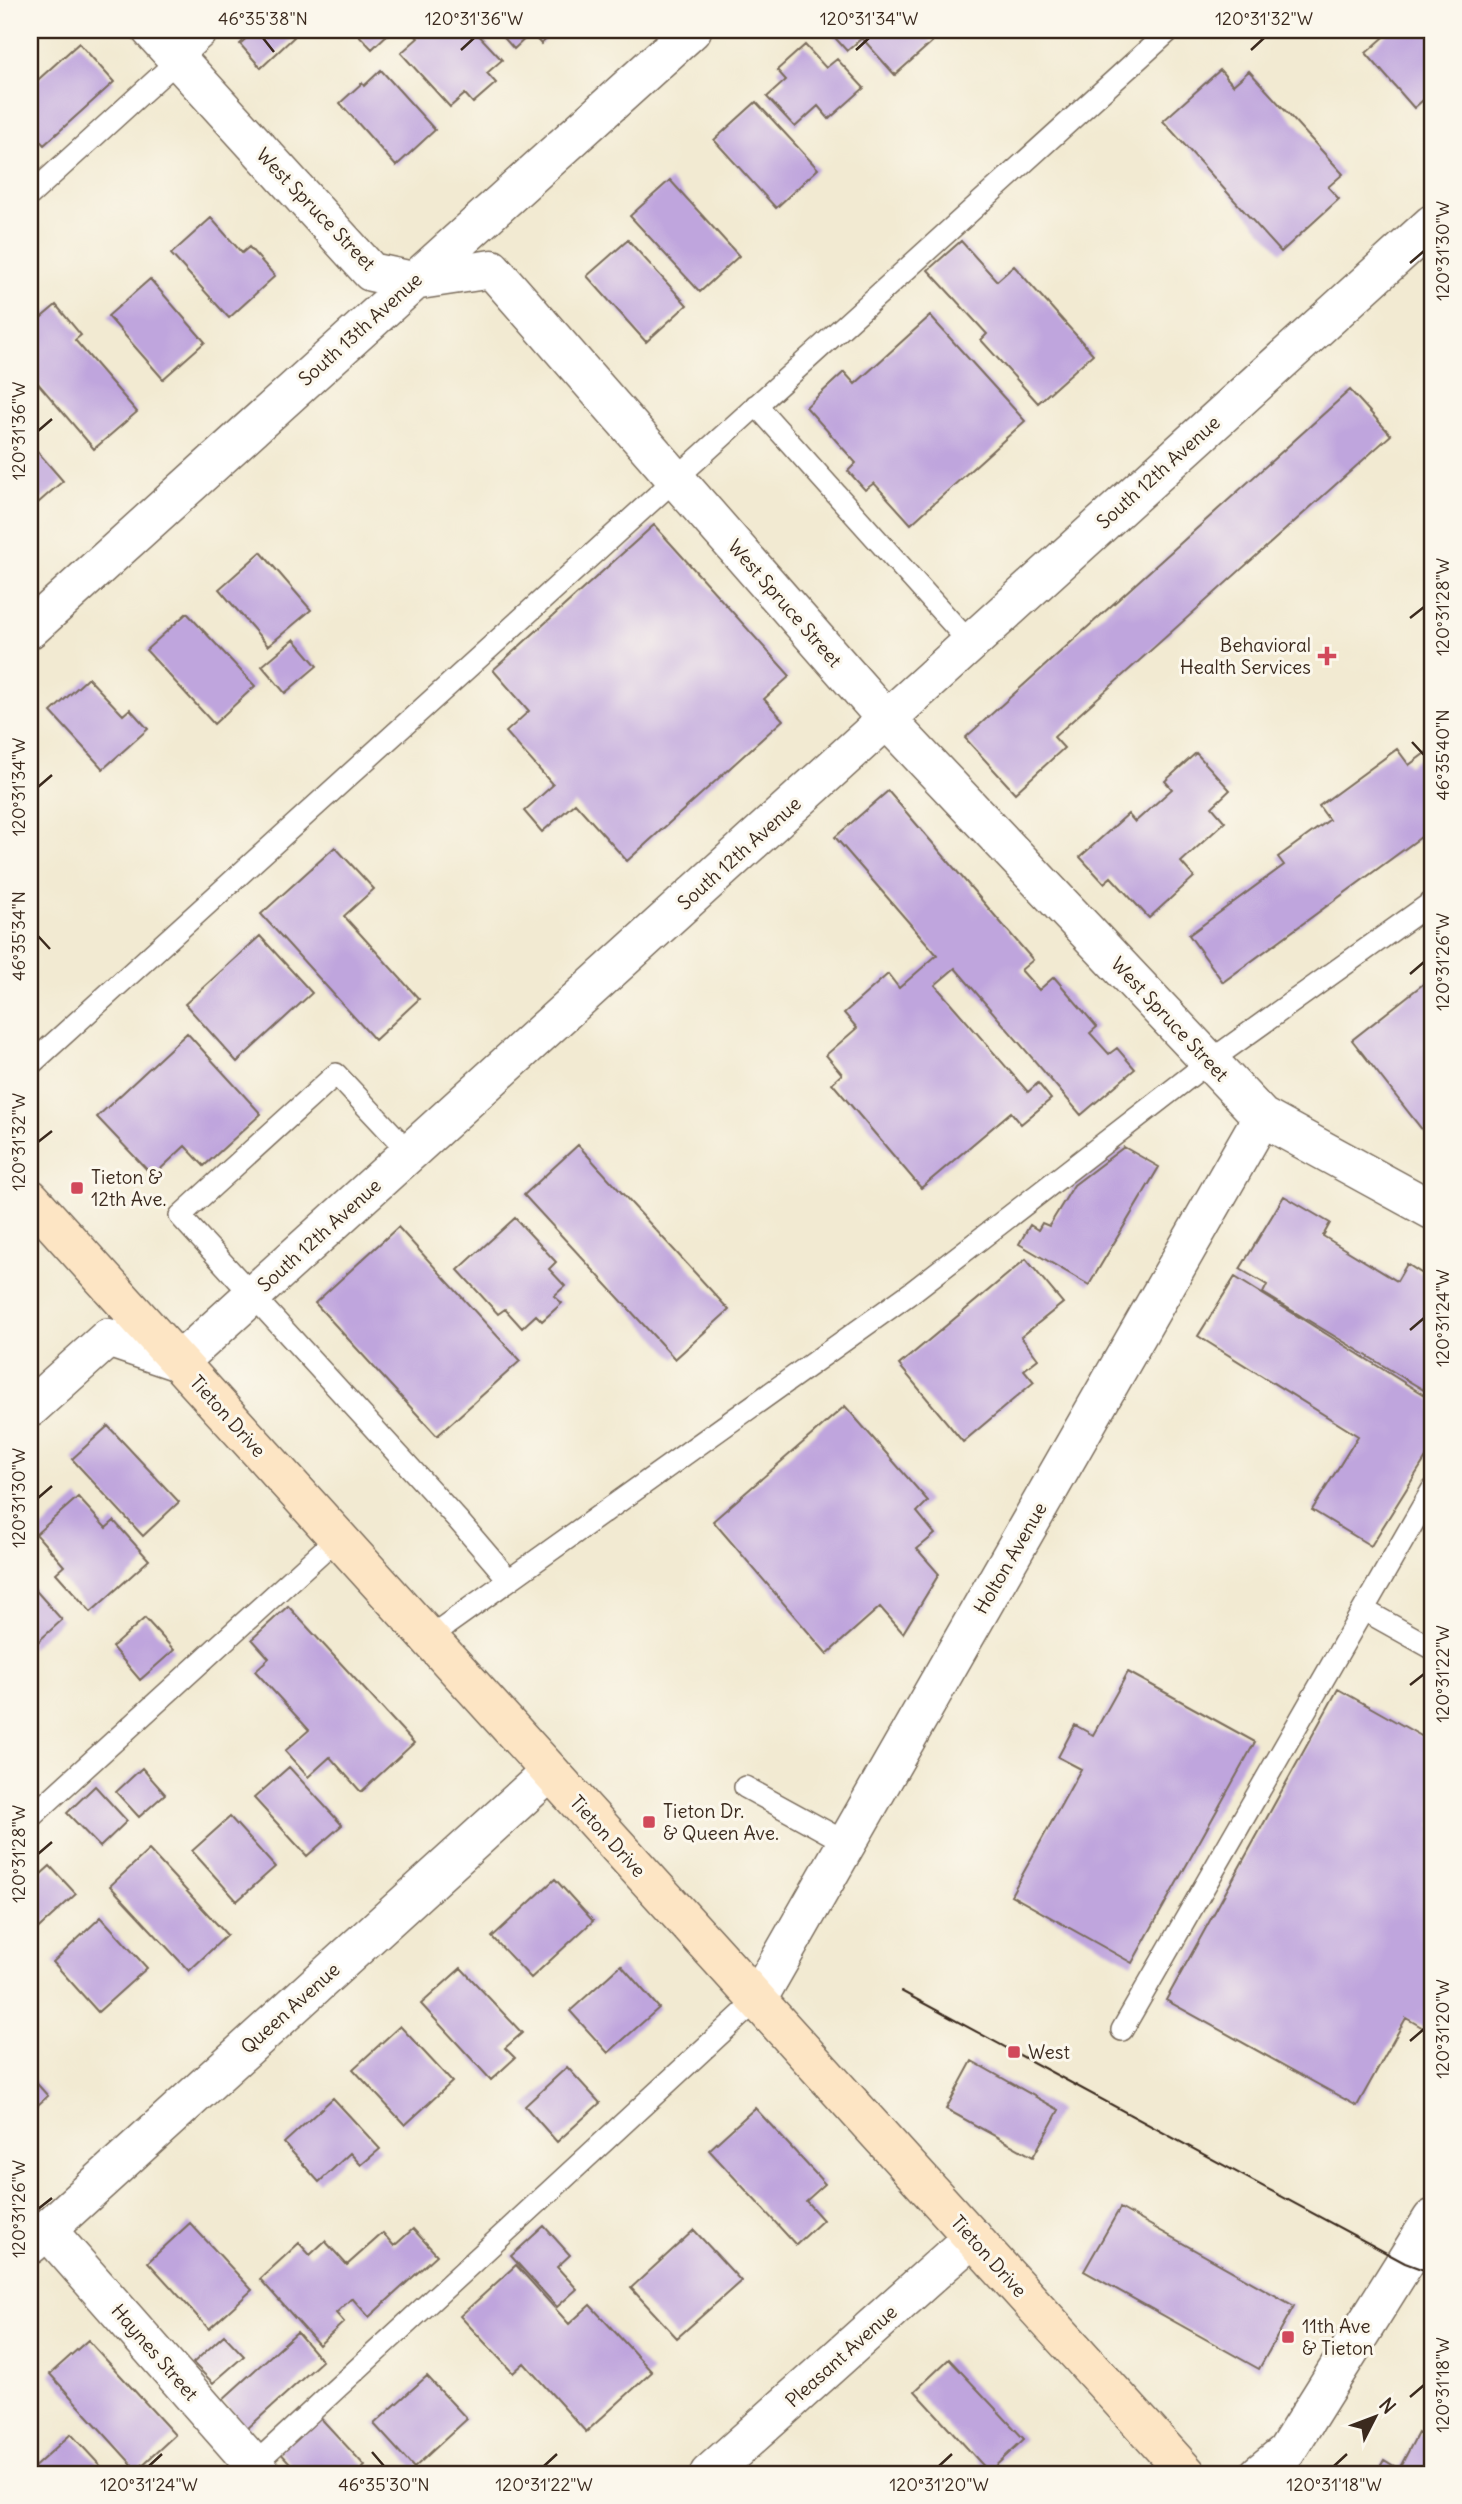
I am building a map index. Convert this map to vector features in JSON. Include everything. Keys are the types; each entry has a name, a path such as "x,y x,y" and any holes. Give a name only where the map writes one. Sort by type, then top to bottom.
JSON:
{"main road":[{"name":"Tieton Drive","path":"30,1198 973,2237 1181,2472"}],"street":[{"name":"West Spruce Street","path":"150,30 371,272 413,281 492,269 886,719 1262,1116 1432,1210"},
{"name":"South 13th Avenue","path":"30,629 692,30"},
{"name":"South 12th Avenue","path":"179,1362 1432,224"},
{"name":"Holton Avenue","path":"757,2000 1262,1116"},
{"path":"30,1408 108,1338 179,1362"},
{"name":"Queen Avenue","path":"36,2228 550,1772"},
{"path":"1259,2474 1286,2452 1430,2227"},
{"name":"Haynes Street","path":"36,2228 253,2471"},
{"name":"Pleasant Avenue","path":"709,2474 973,2237"}],"lane":[{"path":"30,195 211,30"},
{"path":"30,1065 1170,30"},
{"path":"756,405 970,643"},
{"path":"428,1637 912,1292 1210,1061 1432,902"},
{"path":"410,1153 336,1074 180,1216 457,1519 509,1580"},
{"path":"1122,2029 1432,1490"},
{"path":"30,1818 338,1537"},
{"path":"1364,1610 1432,1648"},
{"path":"746,1787 847,1843"},
{"path":"253,2471 757,2000"}],"building":[{"path":"255,30 287,30 294,37 261,68 240,44"},
{"path":"354,30 392,30 372,49"},
{"path":"410,30 474,30 502,60 487,73 496,83 473,103 465,94 450,107 401,53 418,38"},
{"path":"497,30 556,30 541,44 531,33 514,49"},
{"path":"828,30 921,30 932,42 895,75 862,38 847,51"},
{"path":"1392,30 1432,30 1432,95 1431,93 1414,108 1366,53"},
{"path":"79,43 114,82 44,145 30,130 30,87"},
{"path":"805,45 826,68 837,59 864,88 829,119 818,106 795,127 767,97 786,80 777,70"},
{"path":"381,70 435,130 396,166 340,103"},
{"path":"1220,70 1233,85 1249,71 1343,174 1328,187 1339,199 1281,252 1163,121"},
{"path":"756,102 818,169 776,208 714,140"},
{"path":"670,180 739,256 700,292 630,216"},
{"path":"211,218 242,253 249,247 275,276 229,318 171,254"},
{"path":"628,240 687,305 646,342 587,276"},
{"path":"961,241 997,281 1014,266 1093,354 1038,403 981,340 987,334 928,270"},
{"path":"150,279 205,342 163,379 108,316"},
{"path":"56,305 81,335 75,340 137,412 94,449 30,374 30,355 36,350 30,343 30,327"},
{"path":"930,316 1025,421 911,524 874,483 865,490 848,471 856,463 806,407 844,372 855,384"},
{"path":"1350,390 1391,435 1054,737 1064,748 1015,793 965,738"},
{"path":"30,443 63,481 30,510"},
{"path":"654,525 790,676 764,699 783,720 627,861 575,803 542,832 524,811 553,785 506,732 529,711 493,670"},
{"path":"261,552 311,610 268,646 219,589"},
{"path":"187,613 255,686 214,724 146,650"},
{"path":"294,639 317,666 285,693 262,666"},
{"path":"88,678 123,715 130,709 148,729 103,769 51,712"},
{"path":"1432,748 1432,829 1223,982 1189,935 1284,865 1278,857 1329,820 1319,806 1397,749 1409,765"},
{"path":"1196,753 1230,790 1212,807 1225,822 1181,862 1194,877 1149,918 1111,877 1104,883 1080,857 1128,814 1135,822 1172,789 1165,781"},
{"path":"888,791 1033,960 1021,970 1039,990 1054,977 1097,1027 1090,1033 1109,1054 1117,1048 1135,1069 1081,1115 955,968 935,985 1028,1092 1038,1083 1051,1099 1021,1124 1011,1112 921,1188 832,1083 842,1074 826,1055 857,1028 844,1013 888,974 899,988 937,955 835,837"},
{"path":"335,847 374,889 344,916 419,999 375,1040 261,914"},
{"path":"260,936 312,993 237,1062 185,1004"},
{"path":"1432,977 1432,1126 1424,1132 1352,1040"},
{"path":"187,1033 261,1114 204,1166 185,1146 153,1176 97,1117"},
{"path":"578,1145 729,1310 675,1359 524,1195"},
{"path":"1124,1147 1159,1167 1089,1285 1019,1244 1030,1225 1038,1230 1042,1223 1049,1226 1074,1185"},
{"path":"1284,1196 1330,1223 1323,1236 1397,1281 1407,1264 1432,1280 1432,1395 1263,1293 1267,1285 1240,1269"},
{"path":"515,1218 556,1262 549,1269 565,1286 554,1296 562,1303 542,1321 536,1315 522,1328 505,1309 498,1314 458,1270"},
{"path":"398,1227 520,1361 437,1436 315,1303"},
{"path":"1026,1259 1063,1303 1021,1337 1038,1359 1024,1370 1034,1382 963,1442 899,1365"},
{"path":"1235,1277 1432,1400 1432,1448 1371,1546 1312,1510 1358,1436 1198,1336"},
{"path":"845,1406 928,1501 917,1512 935,1534 917,1549 939,1574 903,1633 880,1607 827,1654 713,1521"},
{"path":"108,1426 179,1502 143,1536 72,1459"},
{"path":"78,1497 106,1528 114,1521 149,1560 91,1612 56,1573 64,1566 36,1534"},
{"path":"30,1584 62,1620 30,1649"},
{"path":"288,1606 414,1743 361,1792 330,1757 308,1777 285,1751 309,1730 255,1671 269,1658 252,1639"},
{"path":"145,1618 174,1650 140,1680 112,1647"},
{"path":"1128,1672 1255,1742 1132,1963 1011,1895 1081,1769 1058,1757 1075,1725 1093,1735"},
{"path":"1338,1689 1432,1742 1432,2033 1406,2018 1357,2106 1166,2000"},
{"path":"289,1767 342,1825 307,1856 254,1798"},
{"path":"142,1768 165,1794 139,1817 116,1792"},
{"path":"95,1786 127,1821 100,1847 67,1813"},
{"path":"230,1817 275,1867 237,1901 192,1851"},
{"path":"149,1850 227,1935 189,1971 110,1886"},
{"path":"50,1866 76,1894 32,1934 30,1884"},
{"path":"555,1879 593,1921 531,1978 492,1937"},
{"path":"101,1917 147,1968 98,2012 53,1962"},
{"path":"621,1965 659,2008 608,2053 570,2011"},
{"path":"461,1968 522,2033 505,2048 515,2058 491,2080 421,2004"},
{"path":"400,2026 452,2082 405,2125 353,2069"},
{"path":"972,2061 1059,2110 1033,2157 946,2109"},
{"path":"567,2067 600,2103 557,2142 525,2106"},
{"path":"30,2076 48,2096 30,2112"},
{"path":"333,2098 380,2149 361,2165 350,2153 319,2182 284,2143"},
{"path":"755,2108 825,2184 806,2201 823,2220 796,2245 709,2150"},
{"path":"1120,2208 1294,2306 1259,2369 1084,2271"},
{"path":"190,2223 252,2290 209,2329 148,2262"},
{"path":"544,2226 570,2255 557,2267 577,2289 557,2307 511,2256"},
{"path":"413,2229 437,2255 369,2317 352,2298 336,2313 344,2322 319,2345 260,2279 299,2243 310,2255 325,2241 347,2265 383,2233 394,2246"},
{"path":"694,2230 741,2281 677,2338 631,2288"},
{"path":"516,2265 569,2324 590,2305 652,2372 586,2432 524,2363 513,2373 460,2316"},
{"path":"297,2332 322,2361 247,2429 222,2400"},
{"path":"224,2335 244,2356 213,2383 193,2363"},
{"path":"88,2340 175,2435 137,2470 50,2374"},
{"path":"949,2359 1024,2439 989,2472 915,2391"},
{"path":"427,2376 467,2419 414,2468 374,2424"},
{"path":"316,2413 365,2466 357,2474 300,2474 277,2449"},
{"path":"1418,2433 1432,2441 1432,2474 1376,2474 1384,2460 1399,2469"},
{"path":"71,2434 108,2474 30,2474 30,2471"}],"tram line":[{"path":"901,1991 1405,2263 1432,2273"}],"place":[{"name":"Behavioral Health Services","path":"1327,656"},
{"name":"Tieton & 12th Ave.","path":"77,1188"},
{"name":"Tieton Dr. & Queen Ave.","path":"649,1822"},
{"name":"West","path":"1014,2052"},
{"name":"11th Ave & Tieton","path":"1288,2337"}]}
